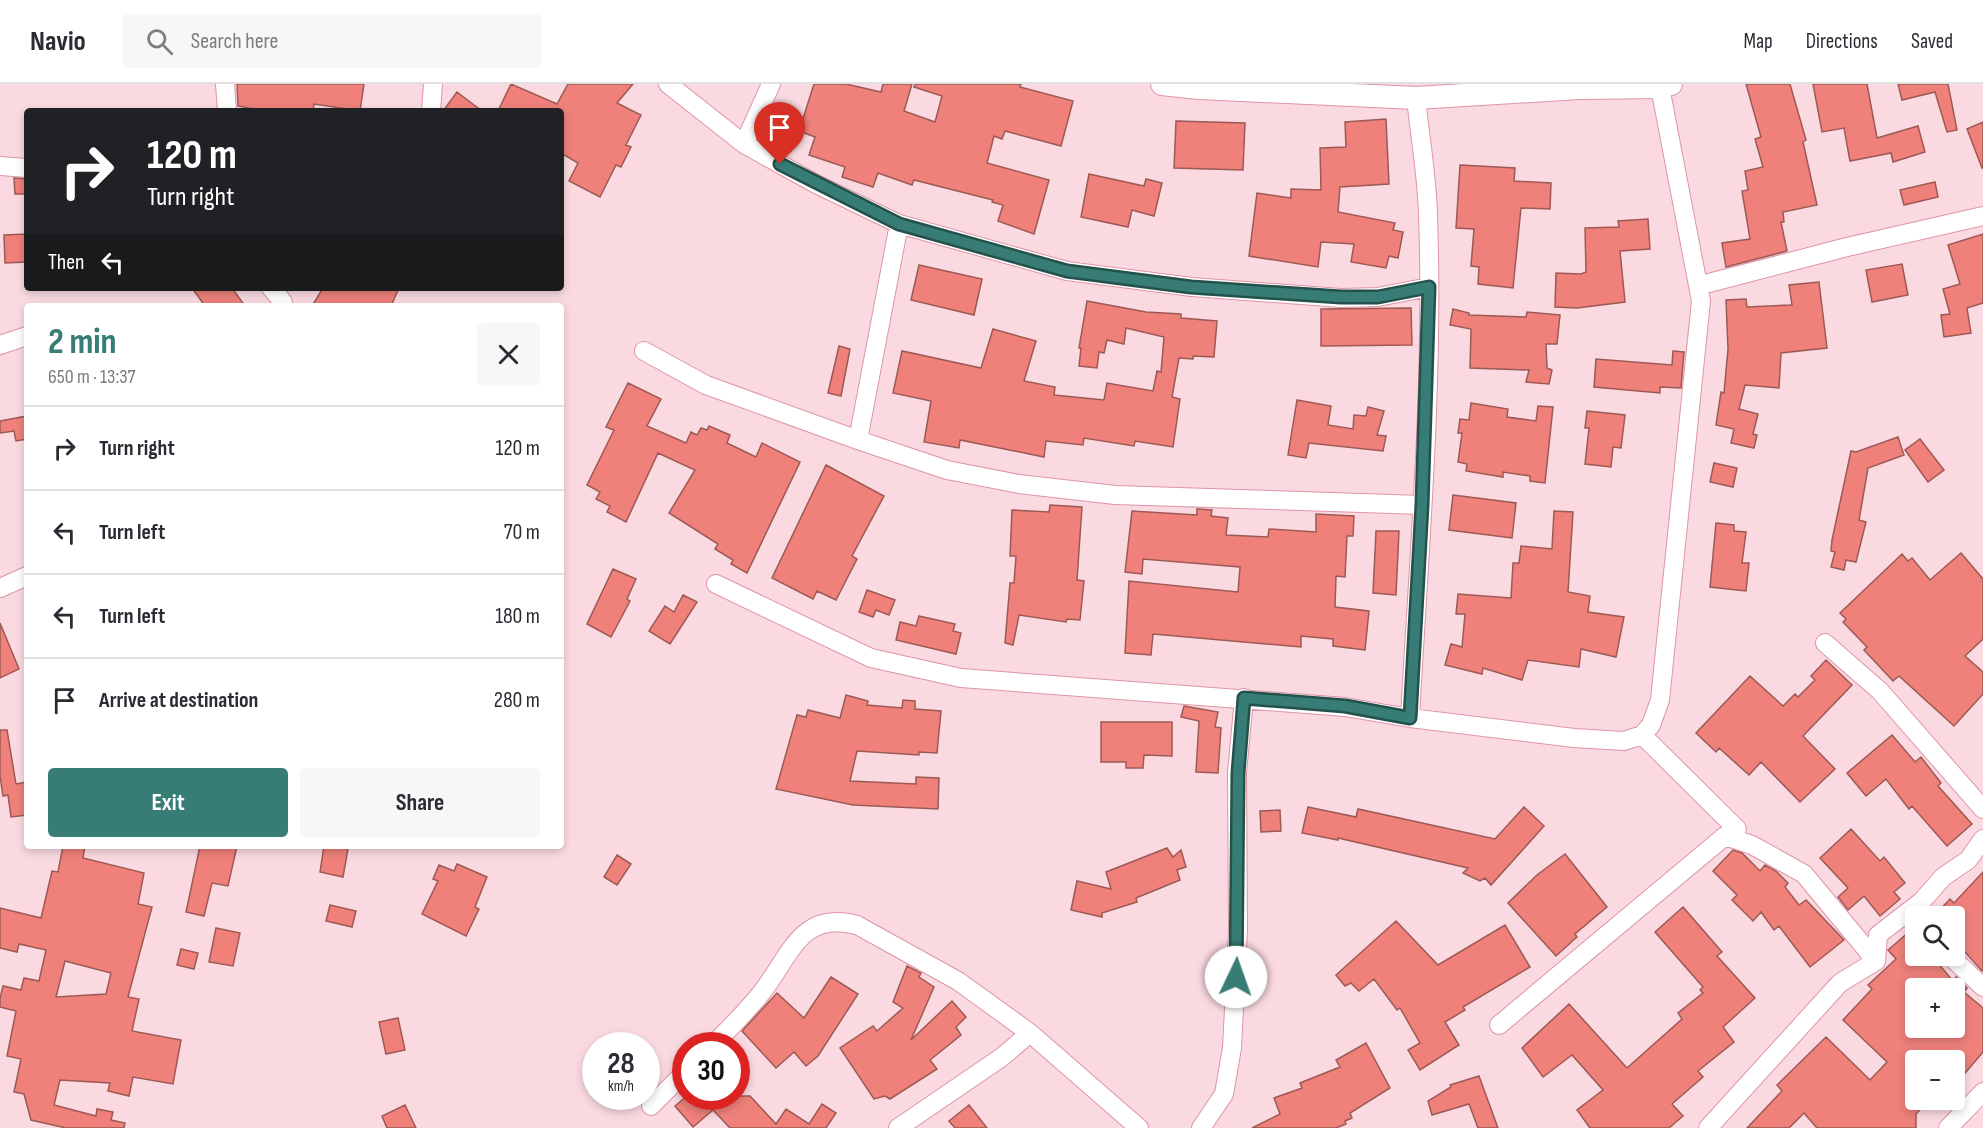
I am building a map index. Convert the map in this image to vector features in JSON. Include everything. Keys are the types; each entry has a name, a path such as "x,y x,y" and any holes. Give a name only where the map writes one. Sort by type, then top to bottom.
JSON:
{"street":[{"path":"225,84 227,108"},
{"path":"431,108 433,84"},
{"path":"668,84 744,144 816,184 899,224 1067,271 1191,287 1350,297 1378,297 1429,287"},
{"path":"744,144 771,84"},
{"path":"716,584 871,658 961,678 1345,706 1410,718 1574,738 1623,741 1642,735 1651,725 1660,700 1684,479 1701,285 1690,249 1666,86 1579,88 1416,98 1162,84"},
{"path":"1410,718 1422,505 1429,287 1428,213 1416,98"},
{"path":"0,166 24,168"},
{"path":"1701,285 1847,247 1983,216"},
{"path":"858,440 899,224"},
{"path":"0,345 24,337"},
{"path":"644,351 706,384 947,470 1019,484 1115,495 1422,505"},
{"path":"0,588 24,577"},
{"path":"1824,643 1880,692 1983,808"},
{"path":"1201,1128 1224,1094 1232,1048 1238,930 1238,773 1244,698"},
{"path":"1499,1025 1725,836 1737,830 1642,735"},
{"path":"1725,836 1752,845 1804,874 1876,961"},
{"path":"1918,906 1943,877 1968,860 1983,839"},
{"path":"1876,961 1878,935 1905,919"},
{"path":"726,1032 749,1009 804,935 814,926 834,920 857,924 939,969 1030,1033 1139,1128"},
{"path":"1708,1128 1840,983 1876,961"},
{"path":"1961,966 1983,987"},
{"path":"898,1128 1002,1057 1030,1033"},
{"path":"660,1097 672,1085"},
{"path":"1948,1128 1983,1092"}],"building":[{"path":"237,84 364,84 360,108 314,104 313,108 238,106"},
{"path":"511,84 557,104 568,84 633,84 617,103 641,115 626,145 631,147 621,167 616,165 600,197 569,181 578,163 564,155 564,108 499,108"},
{"path":"814,84 846,84 881,92 883,84 912,84 904,111 935,122 942,96 914,87 915,84 1021,84 1020,87 1073,101 1061,146 1005,131 1002,139 994,136 987,163 1049,180 1034,234 998,221 1003,205 992,202 993,200 914,180 912,185 878,173 873,187 842,177 845,167 809,155 815,137 799,131"},
{"path":"1746,84 1790,84 1806,140 1803,142 1817,205 1783,212 1784,222 1781,222 1787,251 1726,267 1722,243 1750,239 1742,191 1748,190 1745,171 1763,167 1755,139 1761,137"},
{"path":"1813,84 1867,84 1877,138 1918,126 1925,152 1893,162 1891,153 1850,161 1844,128 1822,132"},
{"path":"1898,84 1948,84 1957,130 1947,132 1935,92 1902,100"},
{"path":"457,92 478,108 445,108"},
{"path":"1386,119 1389,184 1340,187 1338,212 1395,223 1393,230 1403,232 1398,258 1389,256 1386,268 1351,262 1354,244 1321,242 1318,267 1249,256 1257,193 1291,198 1291,189 1321,190 1320,148 1346,147 1345,122"},
{"path":"1176,121 1245,123 1243,170 1174,168"},
{"path":"1983,122 1983,168 1982,168 1967,129"},
{"path":"1460,165 1515,168 1514,181 1551,183 1550,209 1521,208 1513,288 1478,284 1479,267 1471,266 1474,229 1456,228"},
{"path":"1089,174 1144,186 1146,179 1162,183 1154,216 1132,210 1128,227 1081,217"},
{"path":"14,178 24,179 24,194 15,194"},
{"path":"1935,182 1938,197 1904,205 1900,190"},
{"path":"1648,219 1650,249 1620,251 1625,302 1577,308 1555,307 1556,273 1581,274 1586,272 1585,228 1619,227 1618,221"},
{"path":"24,234 24,262 5,263 4,235"},
{"path":"1983,234 1983,303 1967,308 1971,333 1944,337 1941,315 1950,314 1943,289 1960,284 1948,245"},
{"path":"1902,264 1908,295 1872,302 1866,270"},
{"path":"919,265 982,279 974,315 911,300"},
{"path":"1819,282 1827,348 1781,353 1779,388 1745,385 1739,409 1758,414 1753,434 1757,435 1754,448 1731,443 1734,429 1716,425 1721,392 1724,393 1728,349 1726,300 1746,299 1747,307 1792,305 1789,285"},
{"path":"194,291 234,291 243,303 203,303"},
{"path":"321,291 398,291 392,303 314,303"},
{"path":"1087,301 1146,312 1181,314 1181,318 1217,321 1214,357 1179,358 1172,397 1180,399 1173,447 1135,441 1134,446 1084,438 1083,445 1046,441 1044,457 960,440 959,448 924,442 931,401 893,393 902,351 981,368 993,329 1036,341 1024,381 1055,387 1054,395 1104,400 1107,383 1153,391 1157,371 1161,372 1164,337 1126,328 1124,344 1107,340 1104,353 1099,352 1097,368 1079,366 1081,348 1079,348"},
{"path":"1411,308 1412,345 1321,346 1321,309"},
{"path":"1453,309 1469,313 1469,315 1526,317 1527,312 1560,315 1557,344 1546,344 1547,368 1552,370 1549,384 1526,382 1529,370 1470,368 1471,329 1450,325"},
{"path":"839,346 850,349 841,396 828,393"},
{"path":"1673,351 1684,352 1681,388 1660,387 1660,393 1594,387 1596,359 1672,365"},
{"path":"628,383 661,399 647,426 686,443 691,432 697,435 701,428 707,430 709,426 730,435 727,443 756,457 762,443 800,462 747,573 731,564 733,560 715,549 718,544 669,513 695,470 658,453 626,522 607,512 610,506 596,499 600,492 587,485 614,430 606,427"},
{"path":"1297,400 1331,406 1328,425 1353,429 1354,415 1366,416 1368,407 1384,411 1377,435 1386,436 1383,451 1309,443 1306,458 1288,455"},
{"path":"1471,403 1508,409 1507,417 1536,421 1538,406 1553,407 1545,483 1530,481 1530,476 1503,472 1503,477 1466,471 1467,464 1458,462 1462,433 1458,433 1460,419 1469,420"},
{"path":"1587,411 1625,415 1621,448 1613,447 1611,467 1585,464 1589,428 1585,428"},
{"path":"24,417 24,440 16,441 14,431 0,433 0,421"},
{"path":"1898,437 1904,455 1868,468 1859,520 1866,522 1856,562 1846,560 1844,570 1831,567 1835,552 1831,551 1832,540 1851,451 1856,452"},
{"path":"1920,439 1944,470 1928,482 1905,450"},
{"path":"1714,463 1737,468 1733,487 1710,482"},
{"path":"826,465 884,496 852,556 857,559 836,600 817,591 813,599 772,578"},
{"path":"1453,495 1516,503 1512,538 1449,530"},
{"path":"1050,505 1082,507 1077,580 1084,581 1080,620 1067,619 1066,622 1019,615 1013,645 1005,643 1010,583 1014,583 1016,556 1010,556 1012,510 1049,512"},
{"path":"1197,509 1212,510 1211,516 1228,518 1226,535 1268,537 1269,529 1316,532 1316,514 1354,516 1353,536 1347,536 1345,577 1336,576 1335,607 1369,611 1365,650 1333,646 1333,639 1301,636 1301,647 1153,634 1151,655 1125,653 1129,581 1238,592 1240,567 1143,559 1142,574 1125,572 1132,511 1197,515"},
{"path":"1554,511 1573,512 1568,592 1590,596 1588,612 1624,617 1616,657 1581,649 1579,667 1528,660 1522,680 1483,668 1482,674 1445,665 1451,644 1462,647 1465,614 1456,614 1458,594 1511,598 1513,563 1519,563 1521,546 1552,549"},
{"path":"1716,523 1734,525 1734,531 1746,532 1742,563 1749,563 1746,591 1710,587"},
{"path":"1376,531 1399,531 1396,595 1373,593"},
{"path":"1961,553 1983,579 1983,639 1965,656 1983,672 1983,694 1954,726 1899,676 1893,681 1864,650 1867,647 1843,622 1846,619 1840,613 1902,554 1908,561 1912,558 1930,580"},
{"path":"613,569 636,579 627,599 630,601 611,637 587,624"},
{"path":"867,590 895,600 889,615 876,610 873,617 859,612"},
{"path":"683,595 697,602 670,644 649,631 665,606 674,612"},
{"path":"919,616 955,624 953,631 961,633 956,654 896,640 900,622 916,626"},
{"path":"0,623 19,669 0,678"},
{"path":"1826,660 1852,685 1803,736 1835,769 1800,802 1761,762 1749,775 1719,748 1716,752 1696,733 1750,676 1783,706 1795,694 1798,697 1815,680 1811,676"},
{"path":"846,695 868,701 867,705 902,708 903,700 915,701 915,709 941,711 937,753 919,752 919,755 857,751 850,781 916,784 916,777 939,778 938,809 853,805 776,789 797,715 806,717 808,710 840,718"},
{"path":"1184,706 1218,712 1215,727 1221,728 1218,773 1196,772 1199,721 1181,717"},
{"path":"1101,722 1172,722 1172,756 1144,755 1143,768 1126,768 1126,762 1101,762"},
{"path":"0,730 7,730 16,784 24,783 24,815 11,817 8,795 3,796 0,776"},
{"path":"1892,735 1915,762 1921,757 1941,783 1938,786 1972,824 1947,846 1912,806 1909,809 1886,779 1866,796 1847,773"},
{"path":"1308,807 1356,817 1358,809 1495,839 1524,807 1544,826 1491,885 1485,878 1480,881 1463,873 1468,868 1338,838 1338,840 1302,833"},
{"path":"1280,810 1281,831 1261,832 1260,811"},
{"path":"1851,829 1880,861 1884,857 1905,883 1894,892 1900,899 1880,916 1864,896 1848,910 1838,897 1848,888 1820,858"},
{"path":"1167,848 1173,857 1181,850 1186,867 1177,870 1180,880 1136,898 1137,902 1102,913 1102,917 1071,910 1077,881 1111,889 1106,872"},
{"path":"62,849 84,849 83,858 144,873 138,904 152,907 128,997 139,999 132,1031 181,1040 173,1084 133,1077 129,1096 108,1091 110,1083 60,1080 54,1105 96,1116 97,1109 113,1112 111,1120 125,1123 124,1128 66,1128 31,1120 24,1094 14,1092 21,1059 7,1056 16,1011 0,1007 0,998 3,986 21,990 24,978 39,981 46,950 19,944 17,952 0,948 0,908 41,918 52,871 58,872","holes":["65,961 111,973 106,994 56,997"]},
{"path":"199,849 236,849 228,886 212,883 204,916 186,912"},
{"path":"324,849 348,849 343,877 320,872"},
{"path":"1733,850 1742,853 1760,871 1765,865 1776,871 1788,883 1785,887 1799,905 1806,900 1844,940 1810,967 1779,926 1774,930 1761,912 1753,921 1732,900 1737,895 1713,871"},
{"path":"1565,854 1607,907 1575,934 1577,937 1556,956 1508,903 1537,875"},
{"path":"617,855 631,864 617,885 604,877"},
{"path":"457,864 487,877 475,907 479,909 466,936 422,914 438,881 433,879 439,865 454,871"},
{"path":"1983,872 1982,971 1965,952 1965,906 1943,906 1950,899 1954,903"},
{"path":"330,905 356,911 352,927 326,921"},
{"path":"1683,907 1722,952 1717,956 1755,998 1723,1027 1734,1042 1698,1071 1703,1077 1672,1104 1683,1116 1669,1128 1590,1128 1577,1110 1603,1090 1572,1055 1543,1077 1522,1048 1569,1004 1627,1068 1682,1019 1678,1013 1703,993 1700,990 1703,987 1655,932"},
{"path":"1396,921 1438,965 1505,925 1530,967 1463,1007 1465,1010 1445,1022 1459,1045 1420,1070 1408,1050 1420,1043 1400,1008 1397,1010 1374,979 1359,991 1351,983 1345,986 1336,975"},
{"path":"216,928 240,933 233,966 209,962"},
{"path":"1905,935 1905,966 1940,966 1950,978 1905,978 1905,1038 1965,1038 1965,993 1983,1008 1983,1052 1965,1073 1965,1050 1905,1050 1905,1110 1920,1110 1916,1114 1916,1128 1817,1128 1804,1113 1789,1128 1747,1128 1782,1091 1777,1085 1826,1037 1870,1080 1887,1062 1843,1020 1872,989 1868,985 1896,959 1888,950"},
{"path":"181,949 198,953 194,969 177,965"},
{"path":"907,966 921,973 919,977 934,987 911,1040 952,1001 966,1017 956,1027 961,1035 930,1060 937,1069 890,1099 885,1096 874,1099 840,1048 873,1026 877,1031 903,1008 893,1002"},
{"path":"831,977 858,994 818,1056 806,1066 794,1052 776,1068 750,1040 750,1032 742,1031 777,993 804,1018"},
{"path":"398,1018 405,1050 386,1054 379,1022"},
{"path":"1366,1043 1390,1088 1350,1113 1352,1118 1345,1121 1346,1124 1336,1128 1252,1128 1280,1114 1274,1098 1302,1088 1300,1083 1340,1067 1336,1060"},
{"path":"1479,1076 1498,1128 1478,1128 1469,1104 1432,1115 1428,1101 1451,1087 1450,1085"},
{"path":"750,1096 776,1124 786,1109 809,1124 822,1104 836,1113 826,1128 730,1128 713,1110 750,1110"},
{"path":"405,1105 416,1128 387,1128 382,1116"},
{"path":"969,1105 987,1128 955,1128 949,1121"},
{"path":"678,1110 713,1110 693,1127"}],"route":[{"path":"780,164 899,224 1067,271 1191,287 1341,297 1378,297 1429,287 1422,505 1410,718 1345,706 1244,698 1238,773 1236,977"}]}
